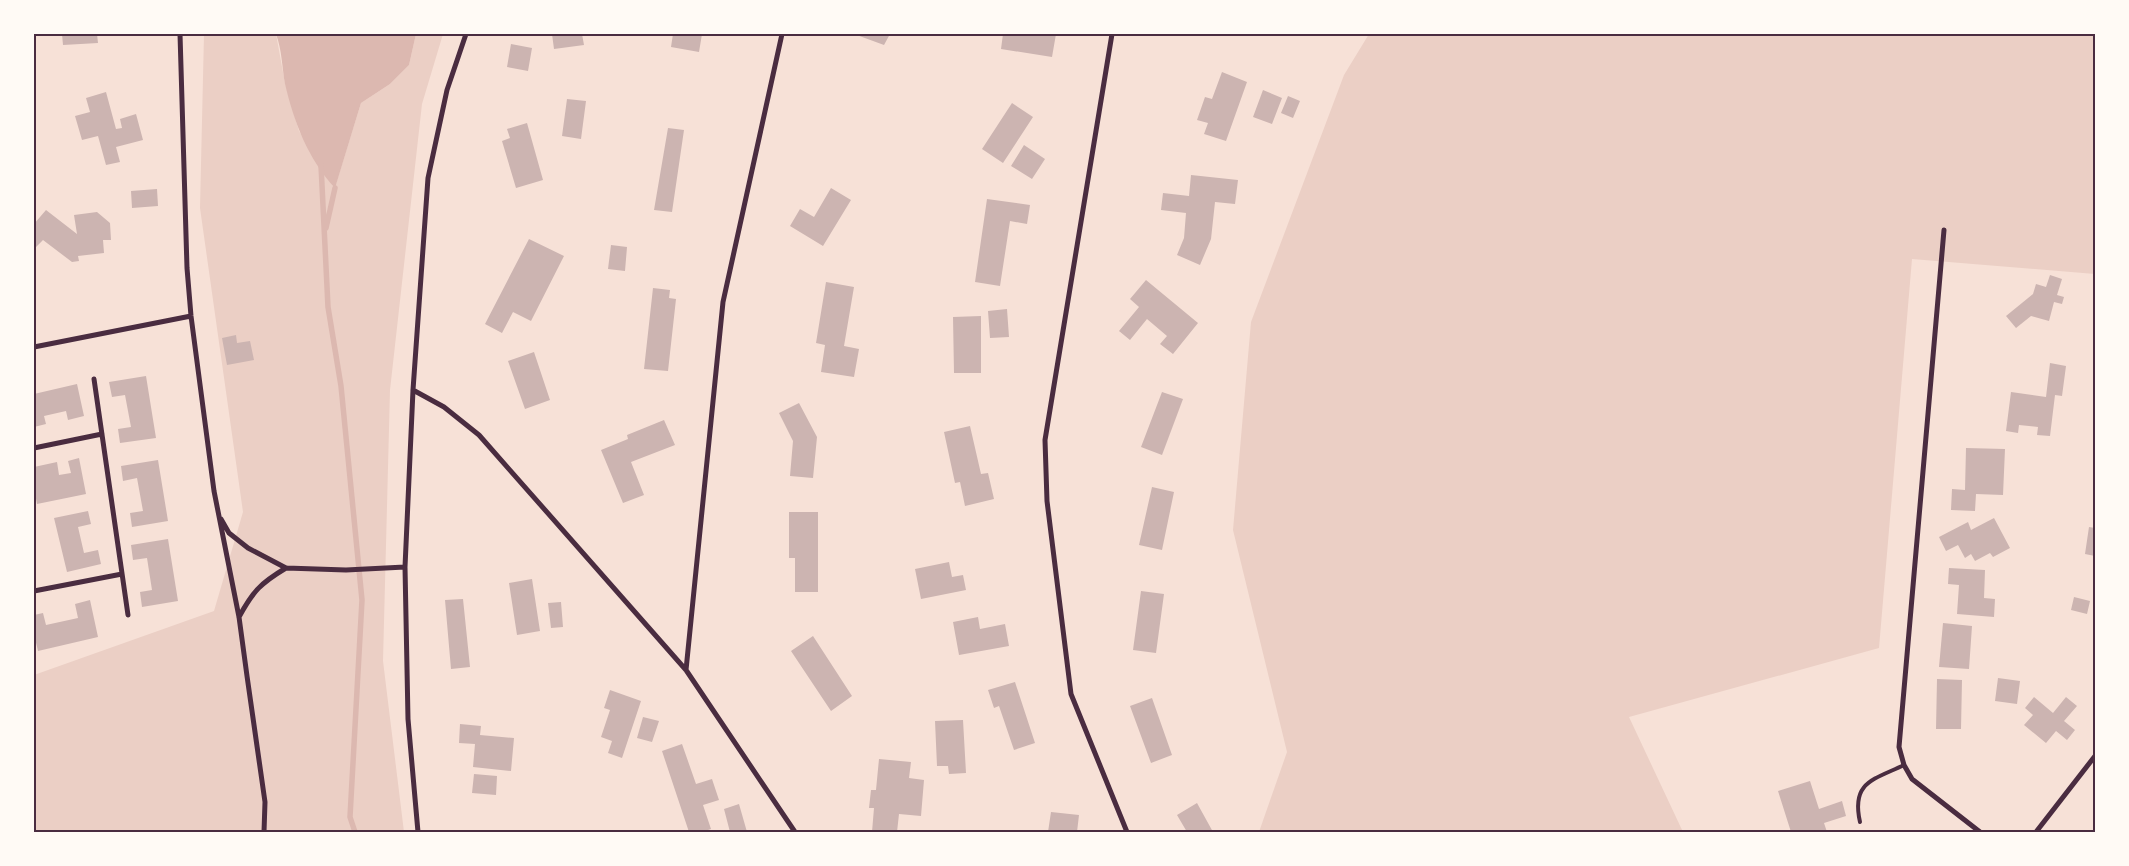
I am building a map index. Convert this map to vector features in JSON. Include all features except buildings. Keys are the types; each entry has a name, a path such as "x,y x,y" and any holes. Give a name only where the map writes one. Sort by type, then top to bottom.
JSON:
{"street":[{"path":"180,34 187,268 191,316 218,512 239,617 265,802 264,832"},
{"path":"418,832 408,719 405,568 412,390 428,178 447,90 466,34"},
{"path":"686,670 723,302 782,34"},
{"path":"1112,34 1046,440 1048,501 1071,694 1127,832"},
{"path":"1944,230 1899,747 1904,766 1912,779 1980,832"},
{"path":"34,347 191,316"},
{"path":"94,379 128,614"},
{"path":"412,390 444,407 479,435 686,670 795,832"},
{"path":"34,448 102,434"},
{"path":"218,512 229,533 248,548 286,568 346,570 405,568"},
{"path":"239,617 251,594 264,581 286,568"},
{"path":"34,591 122,574"},
{"path":"2036,832 2095,756"}],"lane":[{"path":"1860,822 1856,804 1865,785 1904,766"}],"shaded area":[{"path":"204,34 276,34 285,83 299,131 335,187 361,103 390,84 409,65 416,34 443,34 422,104 390,390 383,661 404,832 34,832 34,675 214,611 243,512 200,208"},
{"path":"276,34 416,34 409,65 390,84 361,103 335,188 317,165 298,126 285,84 281,52"},
{"path":"1369,34 2095,34 2095,274 1912,259 1879,648 1629,717 1683,832 1259,832 1287,752 1233,530 1251,322 1344,75"}],"waterway":[{"path":"321,165 328,307 341,386 362,600 350,817 355,832"},
{"path":"326,228 335,188"}]}
